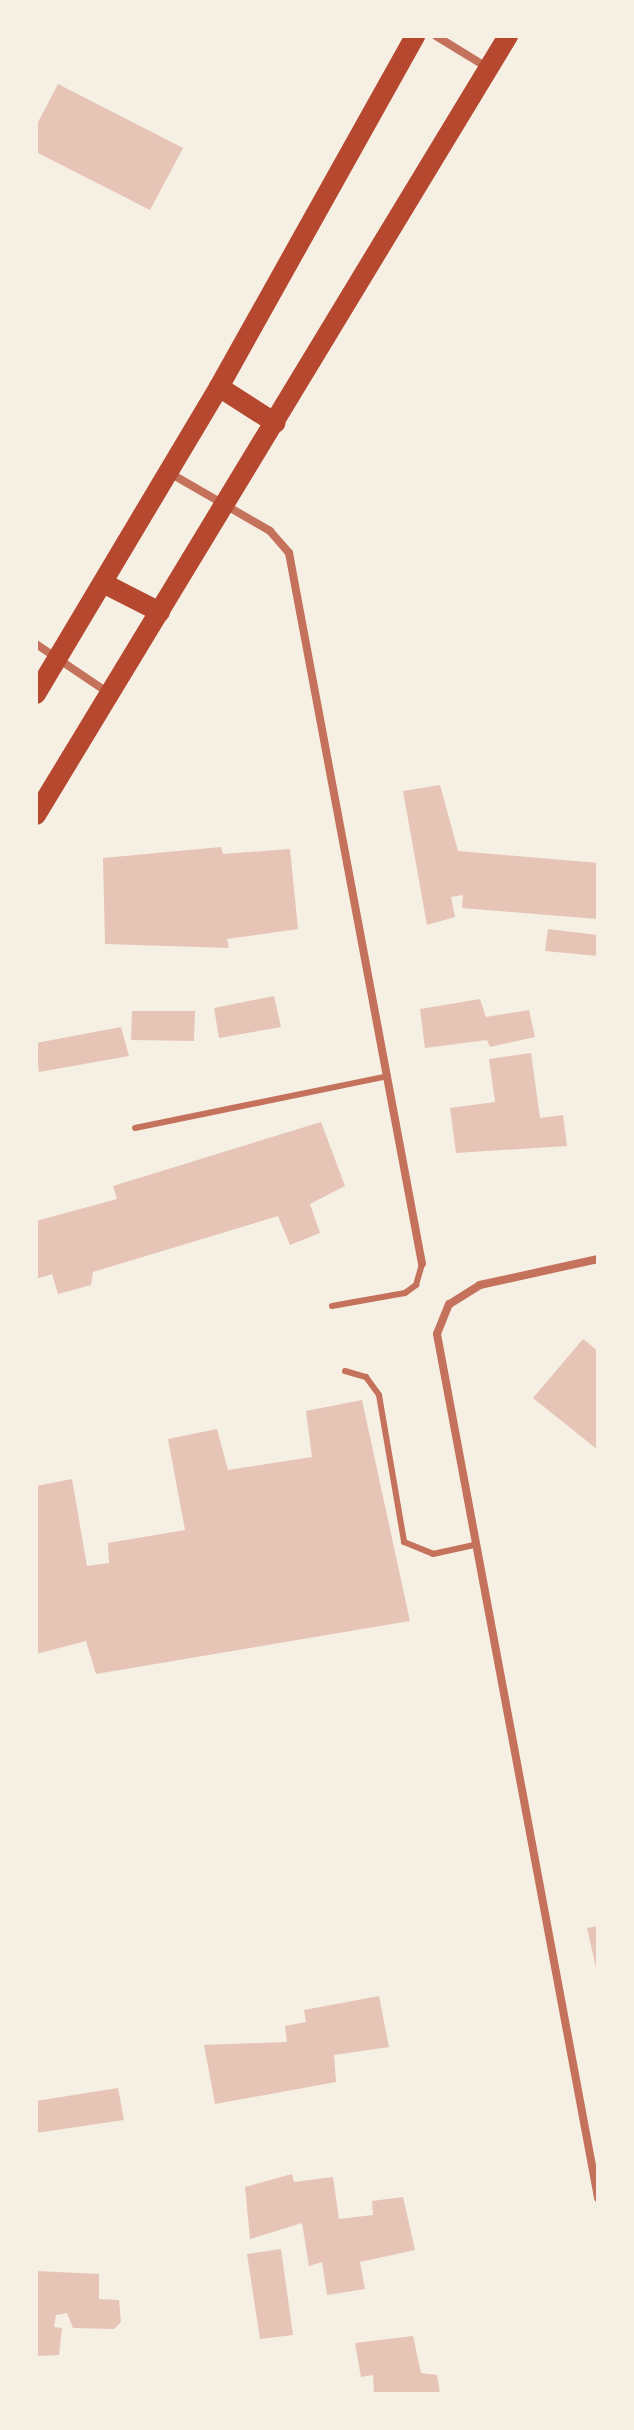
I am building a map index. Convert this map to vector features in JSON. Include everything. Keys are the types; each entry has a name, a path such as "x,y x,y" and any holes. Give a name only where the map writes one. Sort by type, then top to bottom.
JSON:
{"main road":[{"path":"36,694 219,387 415,36"},
{"path":"36,815 228,503 508,36"},
{"path":"219,387 275,423"},
{"path":"103,583 160,612"}],"street":[{"path":"436,36 488,68"},
{"path":"168,472 228,503 282,542 296,574 422,1264"},
{"path":"36,644 111,694"},
{"path":"598,1259 523,1273 461,1294 437,1334 598,2198"}],"lane":[{"path":"135,1128 388,1076"},
{"path":"332,1306 405,1293 416,1285 422,1264"},
{"path":"345,1371 366,1377 379,1395 404,1542 433,1554 474,1545"}],"building":[{"path":"58,84 183,148 150,210 36,152 36,126"},
{"path":"440,785 458,851 598,863 598,919 462,908 463,895 451,897 455,917 427,925 403,791"},
{"path":"221,847 223,854 290,849 298,929 227,939 229,948 105,944 103,858"},
{"path":"548,929 598,935 598,956 545,951"},
{"path":"274,996 281,1027 219,1038 214,1008"},
{"path":"480,999 486,1017 529,1010 535,1037 490,1047 487,1040 425,1048 420,1009"},
{"path":"132,1011 195,1011 194,1041 131,1040"},
{"path":"121,1027 129,1056 39,1072 36,1043"},
{"path":"531,1053 540,1118 563,1115 567,1146 456,1153 450,1108 495,1102 489,1059"},
{"path":"321,1122 345,1186 310,1204 320,1233 290,1245 278,1216 93,1272 91,1285 58,1294 52,1274 36,1279 36,1221 117,1199 113,1186"},
{"path":"583,1339 598,1351 598,1450 533,1398"},
{"path":"362,1400 410,1621 96,1674 86,1641 36,1654 36,1486 72,1479 87,1566 109,1563 108,1543 185,1530 168,1439 217,1429 228,1470 312,1457 306,1411"},
{"path":"598,1926 598,1971 597,1972 587,1928"},
{"path":"379,1996 389,2047 334,2055 336,2082 215,2104 204,2045 287,2042 285,2026 306,2022 304,2010"},
{"path":"118,2088 124,2120 36,2133 36,2101"},
{"path":"292,2174 294,2182 333,2177 339,2219 373,2215 372,2201 403,2197 415,2250 360,2262 365,2289 327,2295 322,2262 309,2266 302,2223 250,2239 245,2187"},
{"path":"281,2249 293,2335 260,2339 247,2254"},
{"path":"36,2271 99,2274 99,2299 119,2300 121,2322 114,2329 73,2328 67,2313 56,2315 54,2327 62,2328 59,2355 36,2356"},
{"path":"413,2336 421,2373 437,2375 440,2394 374,2394 373,2375 361,2377 355,2343"}]}
